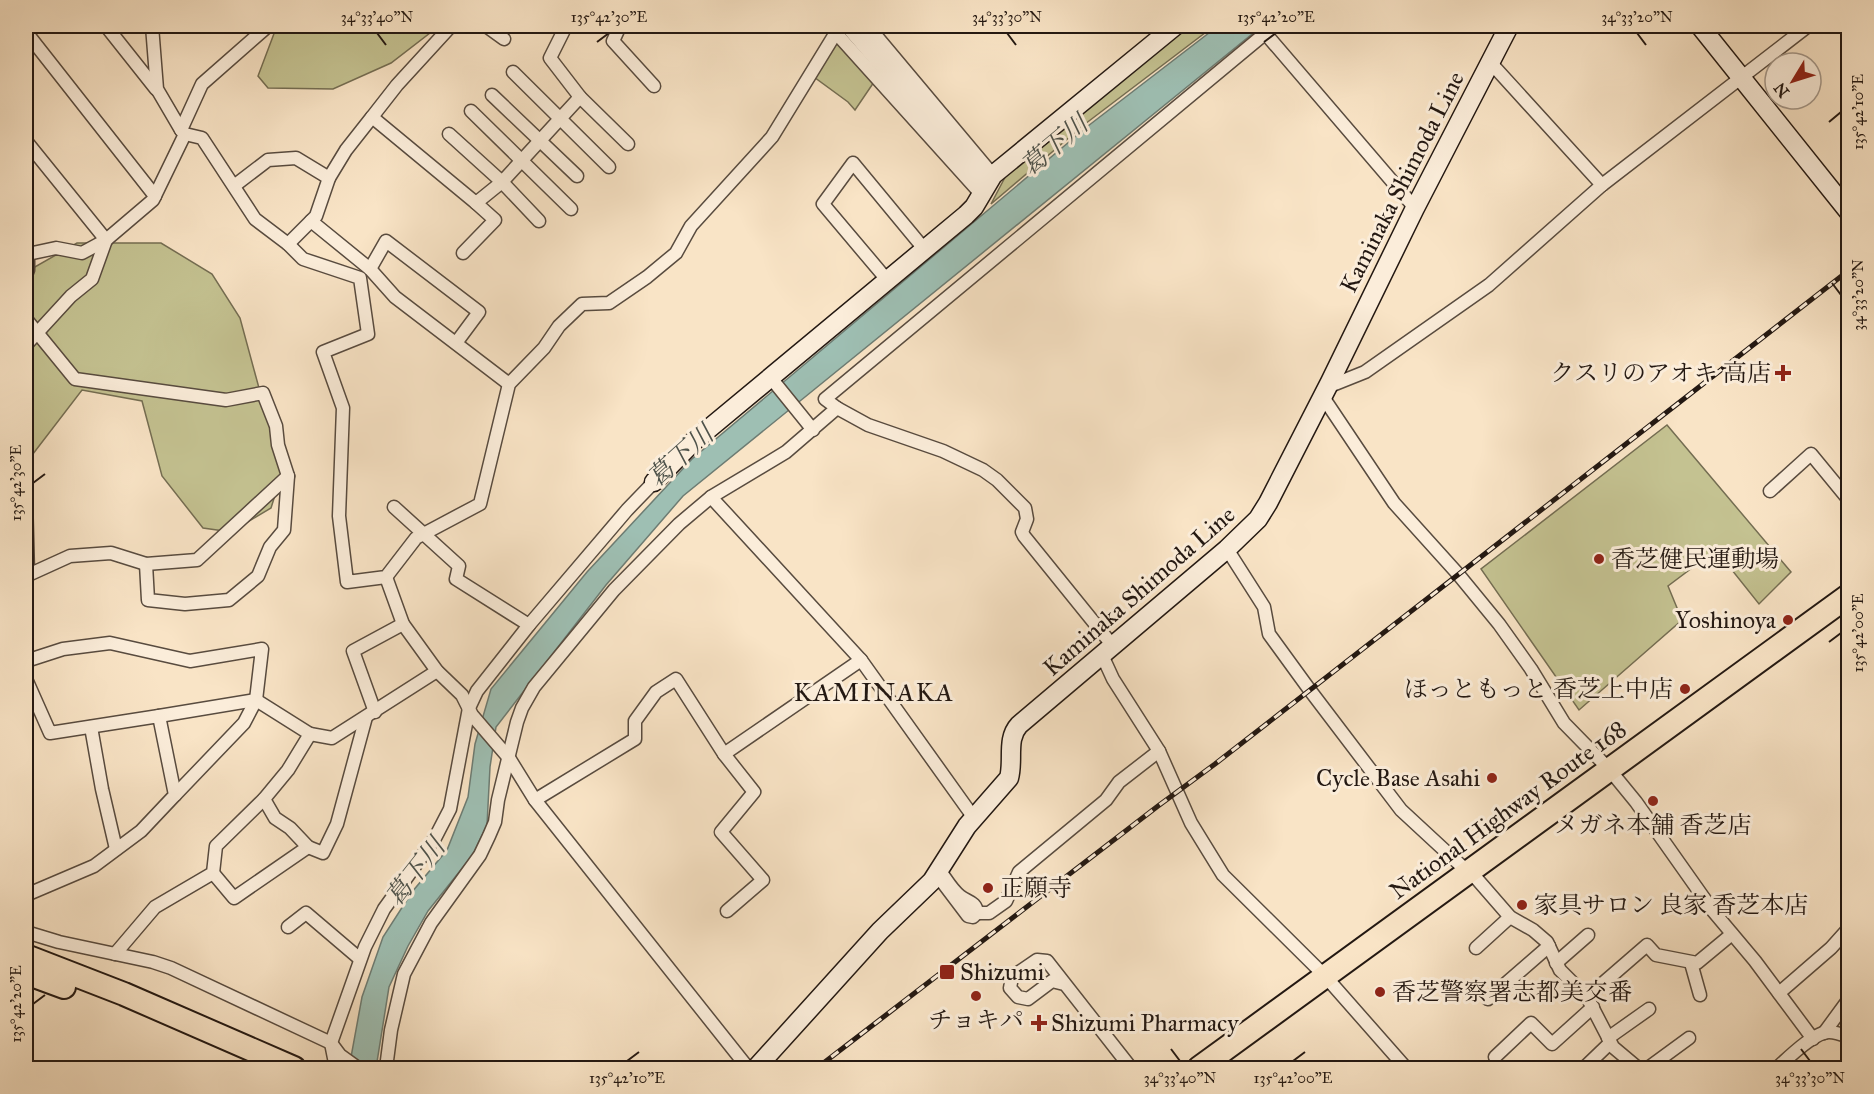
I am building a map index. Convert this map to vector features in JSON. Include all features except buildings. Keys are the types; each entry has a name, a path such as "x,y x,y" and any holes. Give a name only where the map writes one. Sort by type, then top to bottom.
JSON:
{"highway":[{"name":"National Highway Route 168","path":"1199,1068 1848,596"},
{"path":"26,956 124,994 293,1068"},
{"path":"26,973 148,1019 259,1068"}],"main road":[{"path":"654,482 694,441 773,380 966,215 987,184 1175,26"},
{"name":"Kaminaka Shimoda Line","path":"755,1068 880,931 938,873 974,818 1009,778 1014,731 1227,549 1258,519 1326,390 1415,208 1509,26"},
{"path":"1700,26 1848,211"},
{"path":"842,28 871,50 987,184"}],"street":[{"path":"106,26 157,90 183,132 202,138 255,219 288,244 303,259 360,278 368,334 323,352 343,408 339,516 347,582 386,577 416,538 480,504 509,384 544,348 559,326 582,304 609,303 647,277 676,253 691,226 772,137 842,28 987,184"},
{"path":"152,26 157,90"},
{"path":"26,275 27,253 56,248 82,253 106,240 153,200 202,84 268,26"},
{"path":"288,244 316,216 329,178 346,150 397,85 451,26"},
{"path":"486,26 504,39"},
{"path":"566,26 550,58 580,97 628,144"},
{"path":"620,26 613,41 654,86"},
{"path":"868,26 987,184"},
{"path":"1808,26 1602,186 1489,285 1365,372 1326,390 1394,503 1458,574 1492,616 1531,669 1564,723 1609,769 1649,819 1699,892 1779,993 1818,1036"},
{"path":"1406,1068 1325,976 1223,875 1191,823 1160,751 1113,679 1107,651 1024,536 1022,532 1027,519 1025,508 997,480 958,457 888,433 837,408 825,399 1265,28 1415,208"},
{"path":"26,32 155,196"},
{"path":"1490,62 1602,186"},
{"path":"513,72 609,167"},
{"path":"492,95 577,176"},
{"path":"476,203 502,182 580,97"},
{"path":"471,111 571,209"},
{"path":"372,117 495,220 463,254"},
{"path":"449,134 502,182 539,221"},
{"path":"26,141 106,240"},
{"path":"234,186 268,160 296,158 329,178"},
{"path":"888,281 824,204 853,163 926,250"},
{"path":"311,221 370,269 395,297 509,384"},
{"path":"26,345 71,296 92,279 106,240"},
{"path":"370,269 386,241 479,312 456,343"},
{"path":"26,319 75,379 226,400 263,393 276,426 278,445 288,476 284,530 270,547 258,576 229,600 185,604 148,600 146,564"},
{"path":"773,380 813,430"},
{"path":"386,1068 391,1030 404,974 431,923 480,855 489,836 495,822 517,722 534,687 614,590 679,524 711,497 786,452 837,408"},
{"path":"1770,491 1811,454 1848,499"},
{"path":"26,499 27,575 70,556 111,553 146,564 197,560 288,476"},
{"path":"336,1068 331,1043 360,959 384,909 435,838 450,809 471,712 484,680 627,510 654,482"},
{"path":"711,497 861,660 974,818"},
{"path":"394,507 459,566 456,579 529,625"},
{"path":"1227,549 1264,607 1269,634 1401,810 1469,872 1510,917 1541,936 1549,946 1560,970 1590,1002 1609,1041 1619,1054 1635,1068"},
{"path":"386,577 402,624 437,671 462,695 471,712 509,758 535,800 755,1068"},
{"path":"264,799 275,818 290,828 308,847 323,853 337,824 371,714 353,651 402,624"},
{"path":"26,661 63,649 110,643 190,661 262,649 256,700 243,723 141,831 94,866 26,896"},
{"path":"724,754 861,660"},
{"path":"26,679 50,733 256,700 310,734 332,738 437,671"},
{"path":"535,800 636,739 635,721 656,692 676,679 724,754 754,792 721,832 763,880 727,911"},
{"path":"159,716 175,795"},
{"path":"91,727 116,849"},
{"path":"308,847 234,898 213,873 216,846 264,799 288,770 310,734"},
{"path":"938,873 968,916 989,913 1006,901 1019,872 1106,800 1119,782 1160,751"},
{"path":"116,954 155,907 213,873"},
{"path":"288,927 306,914 360,959"},
{"path":"1476,948 1510,917"},
{"path":"1779,993 1825,954 1848,929"},
{"path":"26,932 171,968 331,1043 340,1055 358,1068"},
{"path":"1495,1058 1531,1023 1552,1044 1647,945 1656,955 1697,963 1732,934"},
{"path":"1556,963 1588,935"},
{"path":"1488,999 1549,946"},
{"path":"1691,963 1700,995"},
{"path":"1064,984 1131,1068"},
{"path":"1777,1068 1818,1036 1846,1003"},
{"path":"1584,1068 1609,1041 1649,1009"},
{"path":"1818,1036 1831,1032 1848,1037"},
{"path":"1648,1068 1689,1038"}],"shaded area":[{"path":"282,26 439,26 391,63 333,89 268,88 258,76 275,31"},
{"path":"1182,26 1214,26 1085,124 991,204 1011,166"},
{"path":"837,39 874,82 855,110 848,102 814,77"},
{"path":"77,243 161,243 212,274 240,318 282,473 271,508 231,532 203,528 162,476 142,401 82,390 26,463 26,272"},
{"name":"香芝健民運動場","path":"1667,425 1791,572 1759,604 1716,550 1668,586 1682,620 1579,710 1481,569"}],"water":[{"path":"1218,26 1262,26 683,496 606,585 496,727 490,767 487,825 472,856 428,911 408,946 389,987 376,1068 349,1068 362,997 383,937 412,892 447,850 468,797 475,744 491,689 587,572 692,459 1088,126"}],"railway":[{"path":"817,1068 1215,764 1848,271"}],"place":[{"name":"クスリのアオキ 高店","path":"1783,373"},
{"name":"香芝健民運動場","path":"1599,559"},
{"name":"Yoshinoya","path":"1788,620"},
{"name":"ほっともっと 香芝上中店","path":"1685,689"},
{"name":"Cycle Base Asahi","path":"1492,778"},
{"name":"メガネ本舗 香芝店","path":"1653,801"},
{"name":"正願寺","path":"988,888"},
{"name":"家具サロン 良家 香芝本店","path":"1522,905"},
{"name":"Shizumi","path":"947,972"},
{"name":"香芝警察署志都美交番","path":"1380,992"},
{"name":"チョキパ","path":"976,996"},
{"name":"Shizumi Pharmacy","path":"1039,1023"}],"district":[{"name":"KAMINAKA","path":"874,692"}],"water label":[{"name":"葛下川","path":"1054,145"},
{"name":"葛下川","path":"680,456"},
{"name":"葛下川","path":"415,872"}]}
